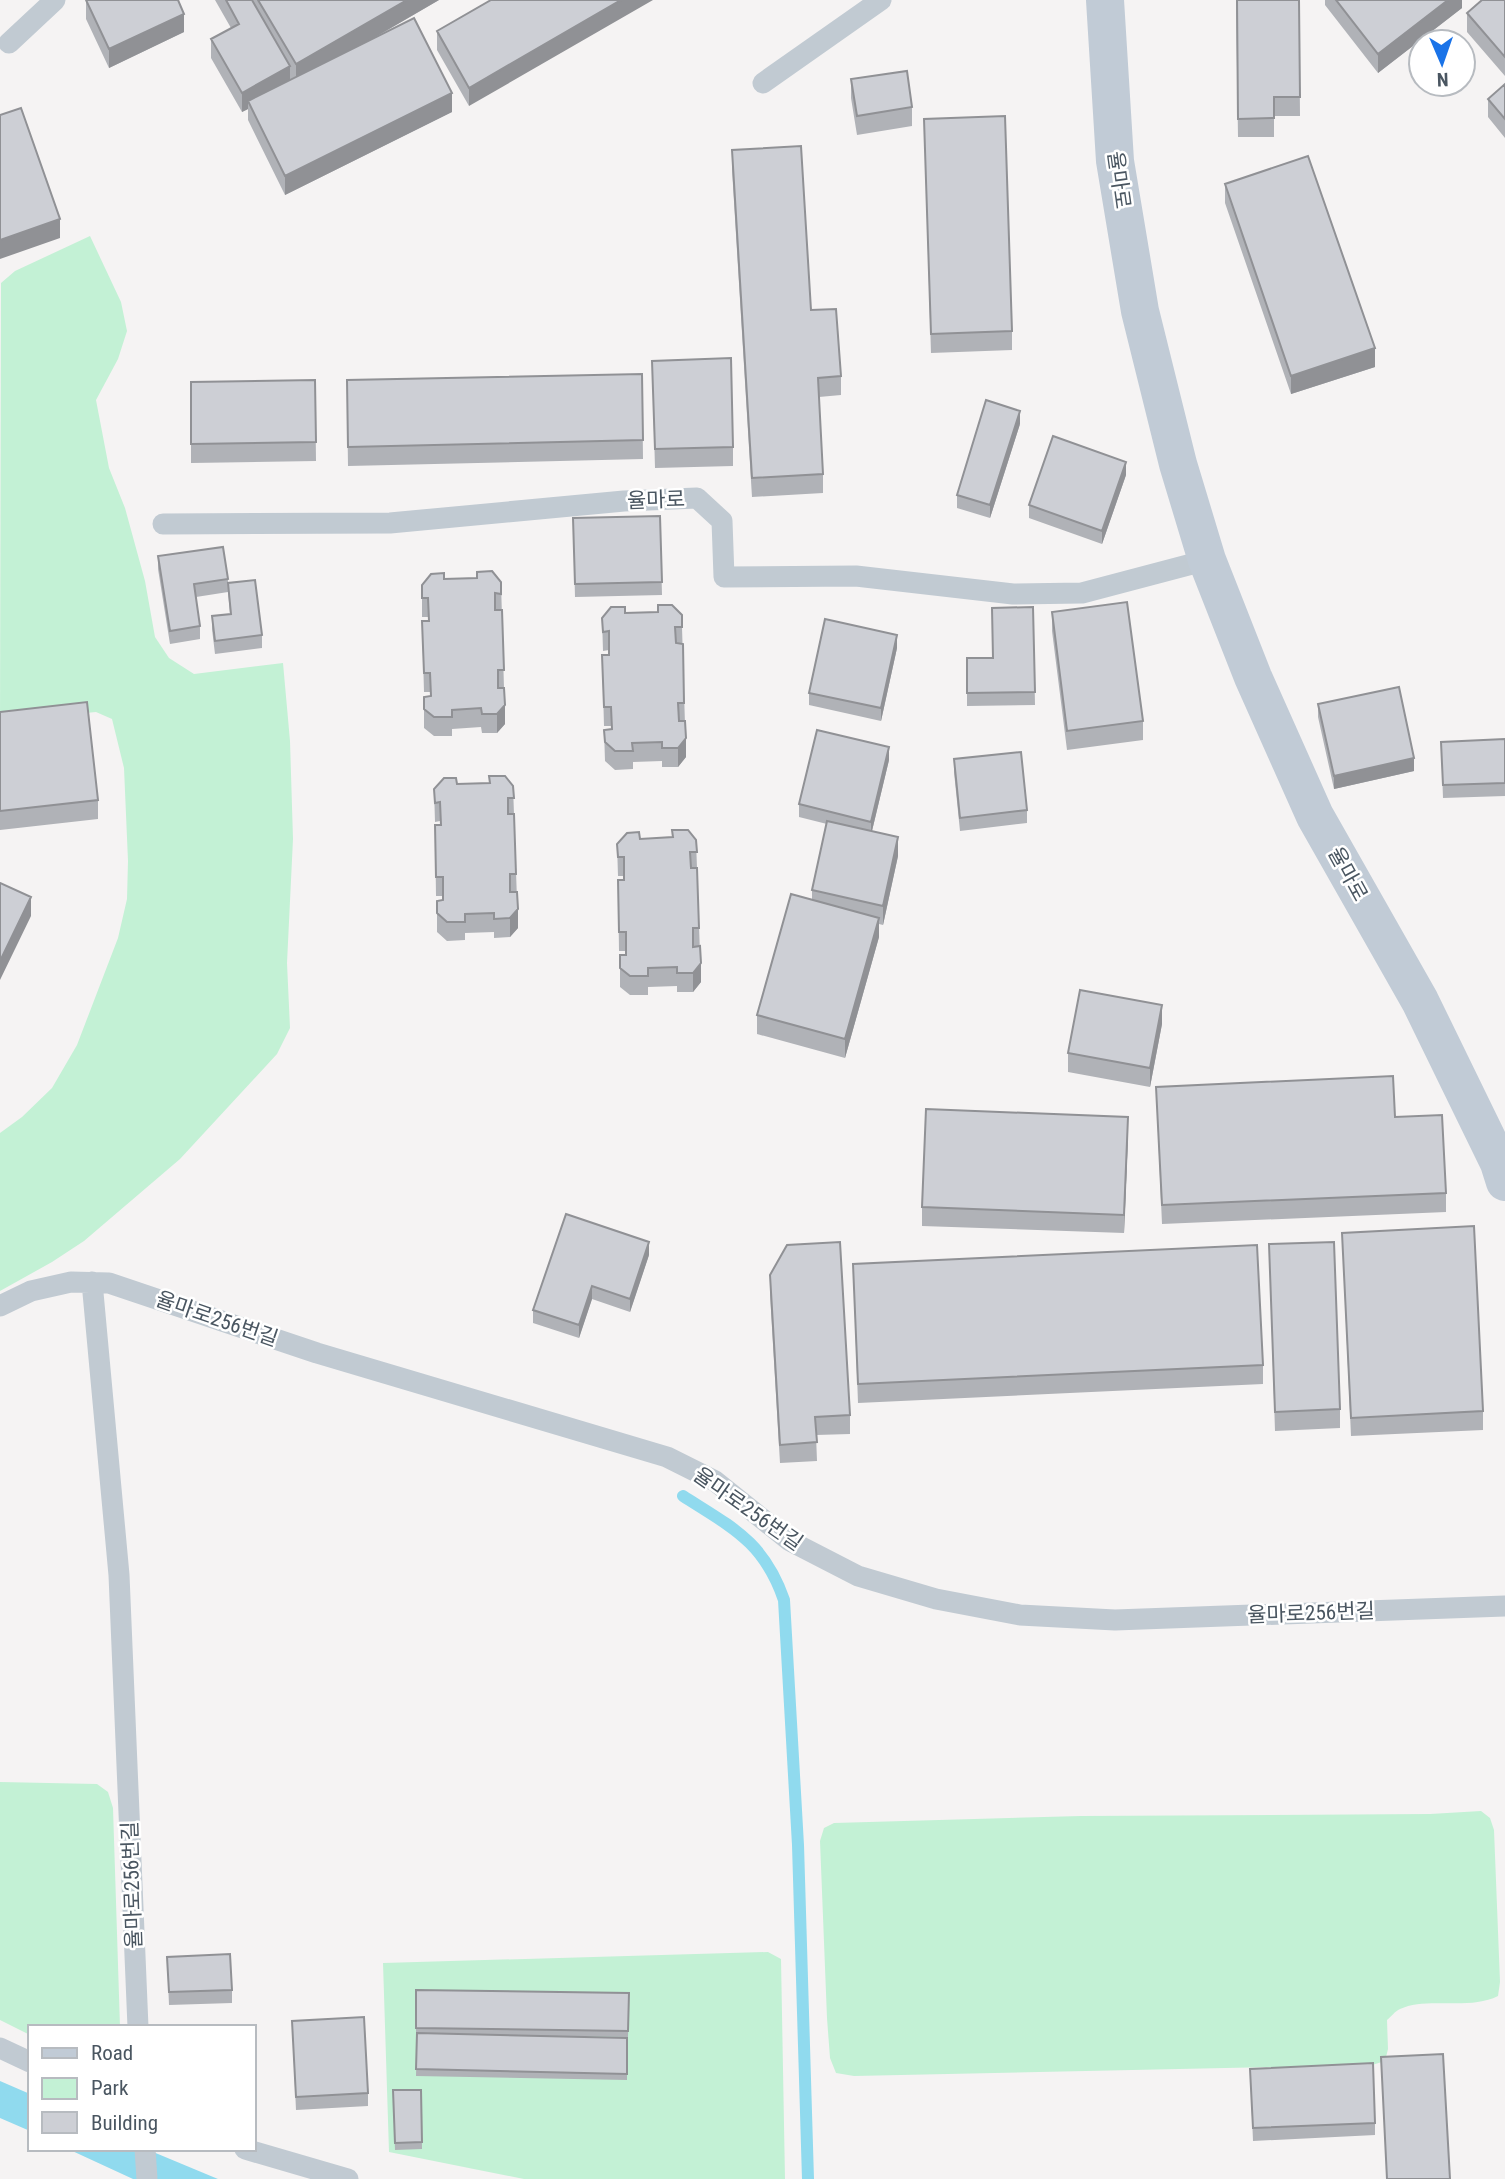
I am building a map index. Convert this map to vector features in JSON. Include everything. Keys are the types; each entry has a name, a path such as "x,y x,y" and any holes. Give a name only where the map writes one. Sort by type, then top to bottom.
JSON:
{"street":[{"name":"율마로","path":"1105,0 1115,161 1140,311 1178,464 1208,560 1253,677 1315,816 1420,1001 1499,1163 1505,1182"}],"lane":[{"path":"9,43 55,0"},
{"path":"763,83 881,0"},
{"name":"율마로","path":"163,524 390,523 624,501 697,498 722,521 724,577 856,576 1013,594 1082,593 1208,560"},
{"name":"율마로256번길","path":"0,1306 31,1291 71,1282 110,1283 317,1353 667,1457 715,1481 801,1547 858,1576 936,1599 1020,1615 1115,1620 1505,1606"},
{"name":"율마로256번길","path":"92,1282 119,1576 138,2025"},
{"path":"0,2048 28,2061"},
{"path":"145,2151 147,2179"},
{"path":"252,2151 348,2179"}],"green space":[{"path":"90,236 121,302 127,331 118,359 96,400 109,468 125,508 145,581 155,637 169,658 194,674 283,663 290,741 293,839 287,963 290,1028 277,1054 180,1159 84,1241 0,1291 0,1133 22,1117 52,1088 77,1045 118,938 127,899 124,768 112,719 96,712 0,721 1,283 15,271"},
{"path":"0,1782 97,1784 108,1792 113,1808 120,2025 28,2025 28,2034 0,2020"},
{"path":"1481,1811 1490,1818 1494,1830 1500,1982 1498,1996 1474,2003 1411,2005 1398,2010 1387,2020 1388,2049 1385,2061 1372,2065 854,2076 836,2073 830,2058 820,1841 824,1828 834,1823 1081,1816 1430,1814"},
{"path":"768,1952 781,1959 785,2179 524,2179 389,2152 383,1963"}],"water":[{"path":"0,2081 28,2093 28,2130 0,2118"},
{"path":"72,2151 151,2151 218,2179 133,2179"}],"building":[{"path":"86,0 178,0 184,14 109,49"},
{"path":"226,0 252,0 290,66 242,93 211,39 239,24"},
{"path":"258,0 407,0 296,64"},
{"path":"491,0 621,0 469,88 437,31"},
{"path":"1237,0 1299,0 1300,97 1274,97 1274,118 1238,119"},
{"path":"1336,0 1448,0 1412,28 1407,28 1407,32 1378,54"},
{"path":"1482,0 1505,0 1505,57 1467,13"},
{"path":"414,18 452,93 285,176 248,101"},
{"path":"907,71 912,107 857,116 851,79"},
{"path":"1505,84 1505,119 1488,99"},
{"path":"21,108 60,219 0,240 0,115"},
{"path":"1005,116 1012,331 931,334 924,119"},
{"path":"801,146 811,310 836,309 841,376 818,378 823,474 752,478 732,150"},
{"path":"1308,156 1375,348 1291,376 1225,184"},
{"path":"731,358 733,447 655,449 652,361"},
{"path":"642,374 643,440 348,447 347,380"},
{"path":"315,380 316,442 191,444 191,382"},
{"path":"986,400 1020,411 990,505 957,495"},
{"path":"1053,436 1126,462 1102,531 1029,505"},
{"path":"660,516 662,582 575,584 573,518"},
{"path":"223,547 228,579 194,584 200,626 170,631 158,556"},
{"path":"492,571 501,582 501,594 495,593 495,610 502,610 504,670 498,670 498,688 504,688 505,705 497,714 482,714 481,708 452,710 452,717 434,717 424,709 424,697 431,696 430,673 424,673 422,621 429,621 428,598 422,598 422,585 431,574 444,573 444,579 477,578 477,572"},
{"path":"255,580 262,635 215,641 212,616 231,614 228,583"},
{"path":"1127,602 1143,721 1067,731 1052,612"},
{"path":"658,605 672,605 682,615 682,627 675,627 676,643 683,644 684,703 678,703 679,721 685,721 686,738 678,748 662,748 662,742 632,743 633,751 615,751 605,742 604,730 612,729 611,707 604,707 602,655 609,655 609,631 603,632 602,618 611,607 625,607 625,613 658,612"},
{"path":"1033,607 1035,692 967,693 967,658 993,658 992,608"},
{"path":"825,619 897,635 881,708 809,693"},
{"path":"1399,687 1414,758 1334,776 1318,704"},
{"path":"87,702 98,800 0,811 0,712"},
{"path":"817,730 889,747 871,822 799,804"},
{"path":"1505,739 1505,783 1443,785 1441,742"},
{"path":"1021,752 1027,810 960,818 954,759"},
{"path":"489,776 505,776 513,786 514,798 508,798 508,814 514,814 516,874 510,874 510,892 517,892 518,909 510,918 494,919 494,913 465,914 465,922 447,922 437,913 437,901 443,900 443,877 436,877 435,825 441,825 440,802 435,803 434,789 444,778 456,778 457,784 490,783"},
{"path":"827,821 898,837 883,906 812,890"},
{"path":"672,830 688,830 696,840 697,852 690,852 691,868 697,868 699,928 693,928 693,947 700,946 701,963 693,973 677,973 677,967 648,968 648,976 630,976 620,968 620,955 626,955 626,932 619,932 618,880 624,880 624,857 618,857 617,844 627,833 639,832 640,839 673,837"},
{"path":"0,883 31,897 0,961"},
{"path":"791,894 879,918 845,1039 757,1015"},
{"path":"1080,990 1162,1005 1150,1068 1068,1053"},
{"path":"1393,1076 1395,1117 1442,1115 1446,1193 1162,1205 1156,1087"},
{"path":"926,1109 1128,1117 1124,1215 922,1207"},
{"path":"566,1214 649,1242 630,1299 592,1286 579,1325 533,1310"},
{"path":"1474,1226 1483,1411 1351,1418 1342,1233"},
{"path":"840,1242 850,1415 815,1417 817,1442 780,1445 770,1275 787,1245"},
{"path":"1334,1242 1340,1409 1275,1412 1269,1244"},
{"path":"1257,1245 1263,1365 858,1384 853,1264"},
{"path":"230,1954 232,1990 169,1992 167,1957"},
{"path":"416,1990 629,1993 628,2031 416,2028"},
{"path":"364,2017 368,2093 296,2097 292,2021"},
{"path":"417,2033 627,2038 627,2074 416,2069"},
{"path":"1443,2054 1450,2179 1387,2179 1381,2057"},
{"path":"1373,2063 1375,2123 1253,2128 1250,2069"},
{"path":"393,2090 421,2090 422,2142 395,2143"}],"waterway":[{"path":"683,1496 745,1538 767,1564 784,1600 798,1845 808,2179"}]}
